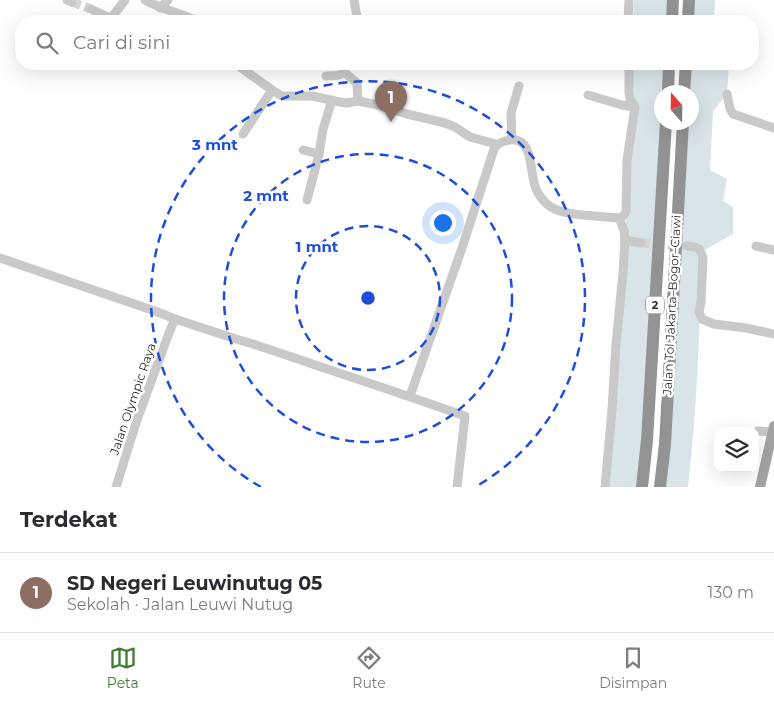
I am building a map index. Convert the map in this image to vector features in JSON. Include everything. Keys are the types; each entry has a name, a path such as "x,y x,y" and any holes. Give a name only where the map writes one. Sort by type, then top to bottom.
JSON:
{"highway":[{"path":"672,15 673,0"},
{"path":"689,15 690,0"},
{"path":"668,85 669,70"},
{"path":"684,85 686,70"},
{"name":"Jalan Tol Jakarta–Bogor–Ciawi","path":"642,487 647,440 666,130"},
{"name":"Jalan Tol Jakarta–Bogor–Ciawi","path":"660,487 665,444 683,130"}],"main road":[{"path":"760,487 773,429"}],"street":[{"path":"114,15 125,0"},
{"path":"144,0 180,15"},
{"path":"160,8 168,0"},
{"path":"354,0 357,15"},
{"path":"628,15 629,0"},
{"path":"91,10 103,15"},
{"path":"244,70 282,96 312,96 348,103 358,101 445,122 470,137 496,144 512,139 519,141 525,148 532,166 535,186 542,198 552,208 568,213 619,218 626,212 627,160 635,107 629,93 629,70"},
{"path":"326,76 343,70 358,83 358,101"},
{"path":"512,139 512,113 519,86"},
{"path":"243,134 272,90"},
{"path":"727,94 729,106 733,114 774,128"},
{"path":"588,95 635,107"},
{"path":"307,200 319,154 323,129 332,100"},
{"path":"410,396 496,144"},
{"path":"303,150 319,154"},
{"path":"605,487 625,240 624,230 619,218"},
{"path":"625,240 641,243"},
{"path":"686,246 699,249 703,257 699,312 702,319 714,324 726,324 774,334"},
{"path":"756,246 774,250"},
{"path":"0,258 466,416 457,487"},
{"name":"Jalan Olympic Raya","path":"116,487 137,420 176,319"},
{"path":"759,431 773,429"}],"shaded area":[{"path":"634,0 673,0 672,15 633,15"},
{"path":"690,0 715,0 714,15 689,15"},
{"path":"632,70 669,70 668,85 654,85 654,130 662,130 642,487 603,487 623,273 630,150"},
{"path":"686,70 729,70 727,94 713,111 710,170 727,179 723,201 733,207 733,234 701,252 698,370 688,487 660,487 683,130 699,130 699,85 684,85"}],"tunnel":[{"path":"72,2 91,9"},
{"path":"641,243 681,246"}],"place":[{"name":"SD Negeri Leuwinutug 05","path":"391,122"}]}
